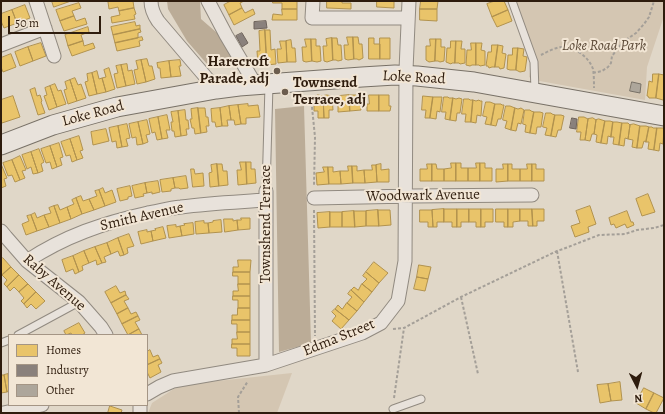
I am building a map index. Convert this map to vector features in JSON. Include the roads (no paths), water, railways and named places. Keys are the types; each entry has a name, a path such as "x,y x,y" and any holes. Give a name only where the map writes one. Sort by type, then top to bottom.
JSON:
{"street":[{"path":"36,1 54,56"},
{"path":"151,1 154,15 158,21 216,89"},
{"path":"208,1 226,35 262,84"},
{"path":"313,1 312,18 408,18"},
{"name":"Edma Street","path":"148,393 173,381 266,365 362,332 381,323 398,301 405,261 406,76 409,1"},
{"path":"1,44 45,28"},
{"name":"Loke Road","path":"1,145 53,125 117,106 216,89 309,80 362,77 417,76 474,82 664,116"},
{"name":"Woodwark Avenue","path":"314,198 532,195"},
{"name":"Smith Avenue","path":"27,261 56,244 89,229 123,219 180,207 266,196"},
{"name":"Townshend Terrace","path":"266,196 266,365"},
{"name":"Raby Avenue","path":"1,231 27,261 79,302 105,334"},
{"path":"3,413 37,406"}],"lane":[{"path":"512,1 534,62 535,92"},
{"name":"Townshend Terrace","path":"262,84 266,196"},
{"path":"20,334 79,302"},
{"path":"393,409 421,399"}],"place":[{"name":"Harecroft Parade, adj","path":"277,71"},
{"name":"Townsend Terrace, adj","path":"285,92"}],"park label":[{"name":"Loke Road Park","path":"604,46"}]}
